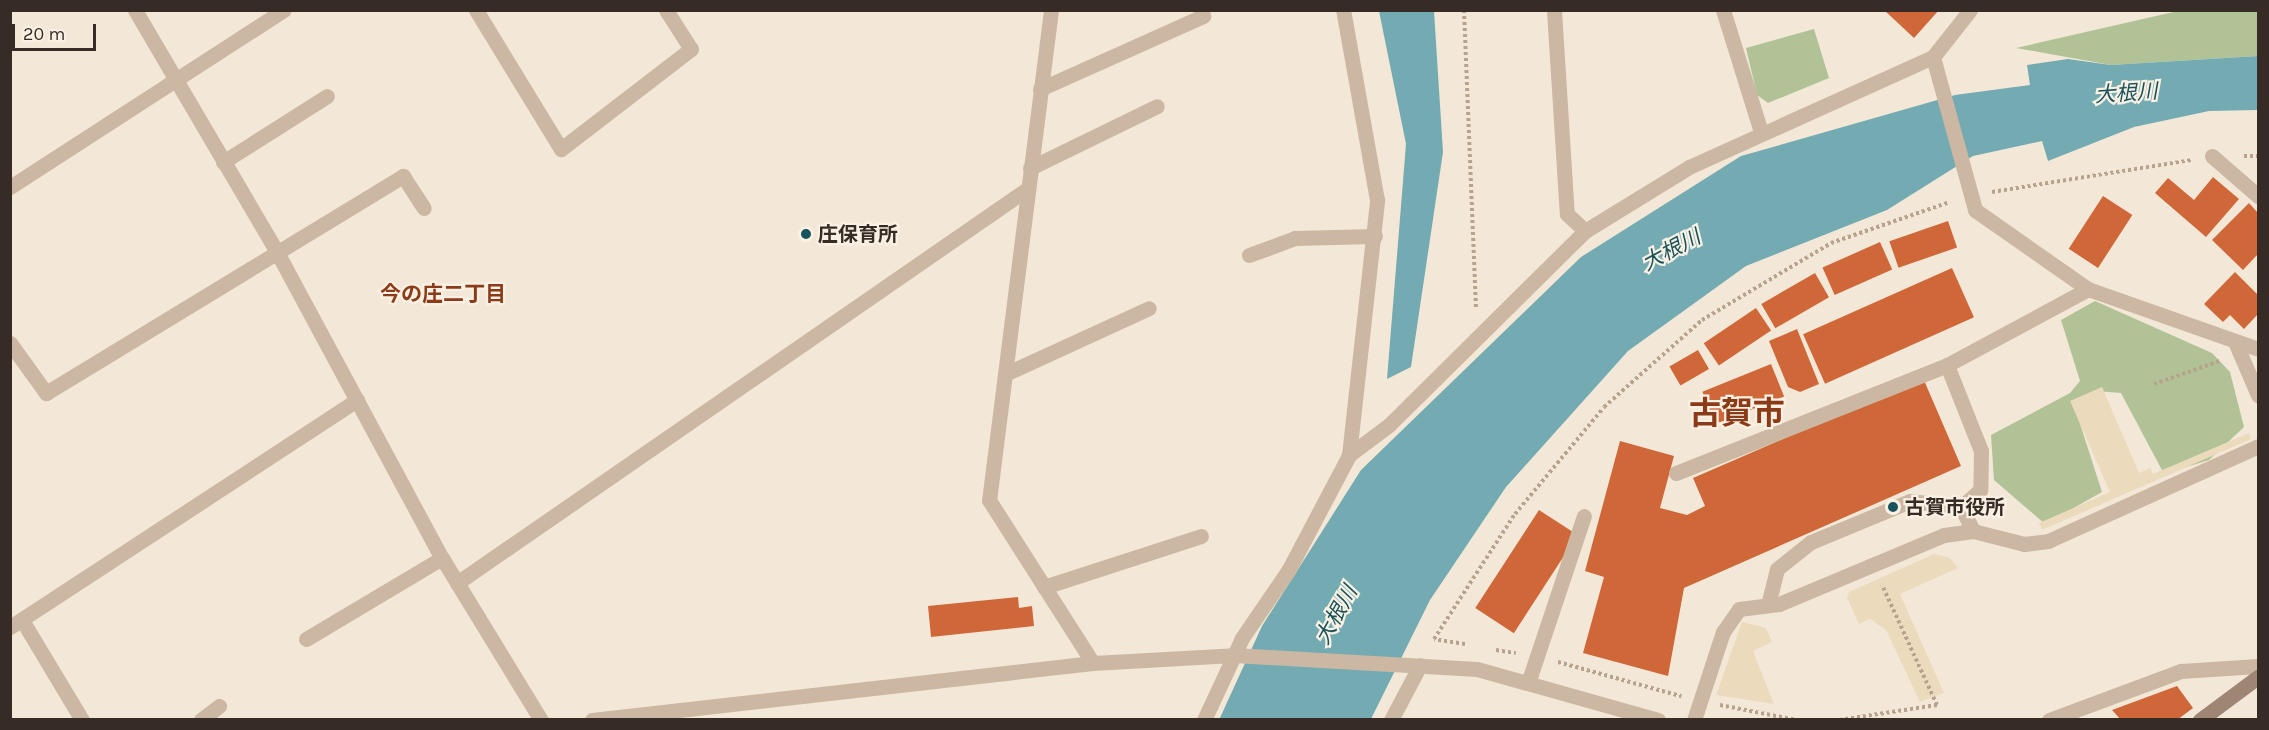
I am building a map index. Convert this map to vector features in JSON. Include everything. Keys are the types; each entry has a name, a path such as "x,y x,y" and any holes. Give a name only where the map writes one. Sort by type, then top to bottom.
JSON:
{"main road":[{"path":"2200,720 2259,677"}],"street":[{"path":"135,10 278,254 442,558 541,720"},
{"path":"10,187 284,10"},
{"path":"476,10 561,149 691,49 666,10"},
{"path":"1050,10 989,500 1093,663"},
{"path":"1204,720 1289,569 1349,455 1375,236 1377,200 1342,10"},
{"path":"1554,10 1567,214 1585,231"},
{"path":"1723,10 1761,132"},
{"path":"1349,455 1389,425 1585,231 1689,167 1761,132 1934,57 1970,10"},
{"path":"1040,89 1203,16"},
{"path":"1934,57 1968,196 1975,210 2088,290 2239,349 2259,349"},
{"path":"223,162 327,96"},
{"path":"1030,168 1157,106"},
{"path":"2212,156 2259,196"},
{"path":"10,343 46,393 403,176 424,208"},
{"path":"457,583 1028,189"},
{"path":"1249,255 1295,238 1375,236"},
{"path":"1676,473 1947,365 2088,290"},
{"path":"1005,374 1149,308"},
{"path":"2239,349 2259,395"},
{"path":"1768,605 1777,569 1811,542 1910,501 1961,507 1980,490 1981,451 1947,365"},
{"path":"82,720 16,623 357,400"},
{"path":"1694,720 1729,617 1739,609 1768,605 1919,542 1972,531 2024,544 2048,541 2259,446"},
{"path":"1961,507 1972,531"},
{"path":"1528,683 1584,516"},
{"path":"1044,587 1201,536"},
{"path":"306,639 442,558"},
{"path":"592,720 1093,663 1239,655 1476,669 1658,720"},
{"path":"1391,720 1420,665"},
{"path":"2049,720 2181,671 2259,666"},
{"path":"201,720 219,706"}],"path":[{"path":"1464,10 1478,336"},
{"path":"1468,645 1434,639 1515,514 1613,399 1702,320 1831,243 1968,196 2212,156 2259,156"},
{"path":"2154,384 2239,349"},
{"path":"1839,720 1936,705 1872,562"},
{"path":"1491,649 1537,656 1701,702 1797,720"}],"green space":[{"path":"2178,11 2258,11 2258,56 2111,65 2016,48"},
{"path":"1814,29 1829,78 1768,103 1757,95 1746,48"},
{"path":"2095,301 2212,353 2230,372 2244,427 2209,460 2164,474 2121,393 2096,391 2073,402 2102,492 2045,524 1994,480 1991,435 2070,393 2080,381 2061,320"}],"shaded area":[{"path":"2102,387 2139,473 2150,468 2153,474 2249,433 2251,439 2042,530 2039,523 2110,492 2070,401"},
{"path":"1934,554 1950,558 1958,568 1900,594 1944,693 1920,702 1886,630 1870,619 1859,624 1847,598 1849,592"},
{"path":"1742,622 1766,628 1772,642 1753,651 1774,704 1716,695"}],"water":[{"path":"1379,11 1434,11 1443,152 1411,367 1387,379 1406,144"},
{"name":"大根川","path":"2258,56 2258,110 2209,111 2134,127 2048,161 2042,141 1973,156 1887,210 1746,266 1628,351 1506,487 1430,600 1371,719 1219,720 1262,626 1361,470 1581,257 1741,156 1955,95 2030,85 2027,65 2068,59 2111,65"}],"building":[{"path":"1884,10 1939,10 1914,38"},
{"path":"2213,177 2239,199 2206,237 2155,193 2168,178 2194,200"},
{"path":"2103,196 2132,215 2098,268 2069,249"},
{"path":"2249,203 2258,213 2258,254 2243,270 2212,240"},
{"path":"1948,221 1957,247 1898,268 1889,241"},
{"path":"1880,242 1892,269 1835,295 1822,268"},
{"path":"1952,268 1974,317 1825,384 1803,334"},
{"path":"2235,272 2258,295 2258,314 2244,329 2230,315 2223,322 2204,304"},
{"path":"1815,273 1829,297 1775,328 1761,304"},
{"path":"1756,308 1771,330 1719,366 1704,343"},
{"path":"1797,329 1819,384 1800,392 1788,387 1769,341"},
{"path":"1698,350 1709,369 1680,386 1669,366"},
{"path":"1771,364 1784,396 1715,424 1702,392"},
{"path":"1923,378 1961,466 1684,588 1668,676 1583,653 1604,577 1585,571 1620,441 1674,456 1660,508 1687,515 1705,506 1693,478"},
{"path":"1539,510 1578,535 1514,633 1475,608"},
{"path":"1018,597 1019,608 1032,606 1034,626 931,637 928,606"},
{"path":"2177,686 2193,708 2177,720 2121,720 2112,710"}],"place":[{"name":"庄保育所","path":"806,234"},
{"name":"古賀市役所","path":"1893,507"}],"district":[{"name":"今の庄二丁目","path":"443,294"},
{"name":"古賀市","path":"1737,414"}]}
